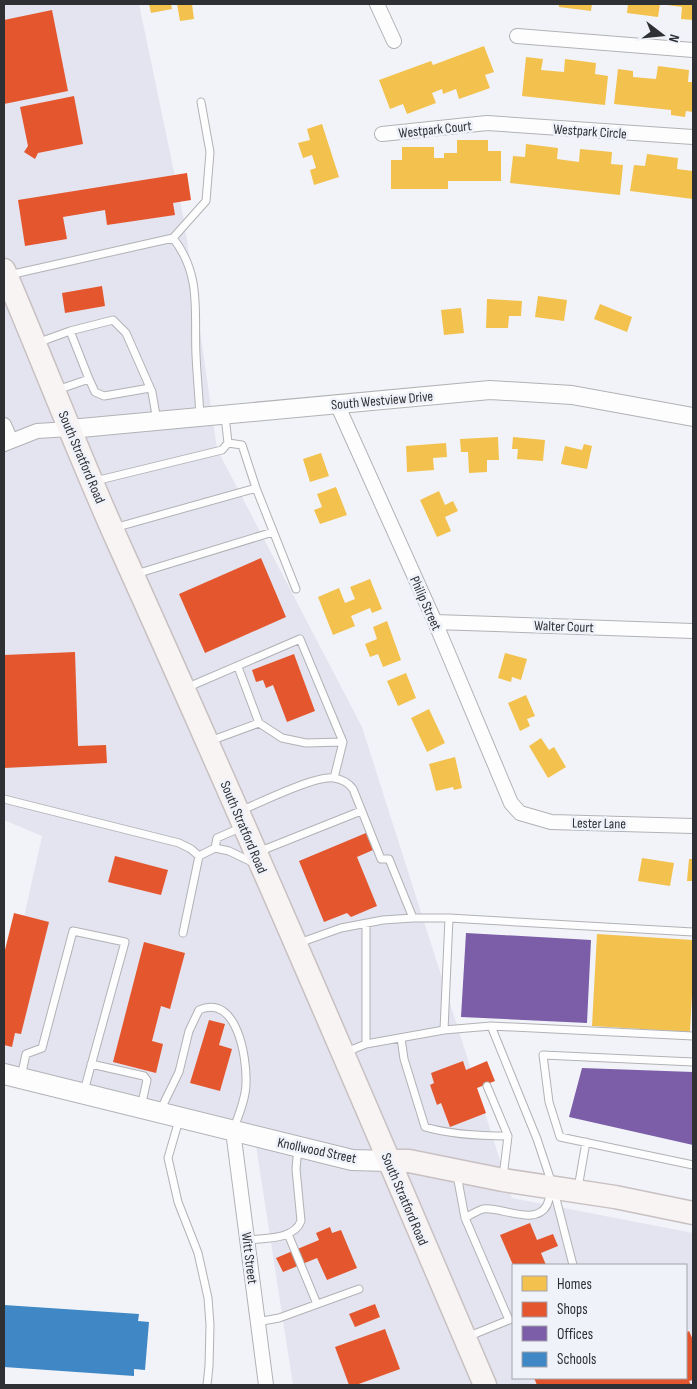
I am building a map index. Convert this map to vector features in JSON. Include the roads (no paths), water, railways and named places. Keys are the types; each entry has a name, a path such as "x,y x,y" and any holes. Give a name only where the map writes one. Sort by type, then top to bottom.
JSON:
{"main road":[{"name":"South Stratford Road","path":"5,273 92,482 208,742 485,1385"},
{"name":"Knollwood Street","path":"12,1076 352,1160 409,1160 503,1180 577,1190 693,1213"}],"street":[{"path":"377,4 394,41"},
{"path":"518,36 693,50"},
{"name":"Westpark Court","path":"382,134 487,123"},
{"name":"Westpark Circle","path":"487,123 693,137"},
{"name":"South Westview Drive","path":"70,429 490,390 572,395 693,417"},
{"name":"Philip Street","path":"338,404 435,622 511,802"},
{"path":"4,425 7,443 37,431 70,429"},
{"name":"Walter Court","path":"435,622 693,631"},
{"name":"Lester Lane","path":"511,802 520,813 551,822 693,826"},
{"name":"Witt Street","path":"233,1131 266,1385"}],"lane":[{"path":"5,273 173,238 206,201 210,152 201,102"},
{"path":"173,238 189,262 195,288 196,356 200,417"},
{"path":"34,344 70,331 113,320 126,333 150,388 157,421"},
{"path":"70,331 95,392 104,396 150,388"},
{"path":"54,392 89,378"},
{"path":"92,482 222,450 228,442 225,415"},
{"path":"228,442 242,445 272,532 296,589"},
{"path":"112,528 256,488"},
{"path":"133,575 272,532"},
{"path":"184,689 300,640 343,742 334,778"},
{"path":"238,667 259,722 282,738 306,743 343,742"},
{"path":"208,742 259,722"},
{"path":"215,848 217,838 241,819 317,779 334,778 350,784 354,789 381,859 389,859 413,918"},
{"path":"4,799 179,843 191,849 199,856"},
{"path":"199,856 215,848 258,860 361,811"},
{"path":"183,933 199,856"},
{"path":"295,945 341,928 413,918 449,918 693,932"},
{"path":"444,1030 449,918"},
{"path":"366,924 366,1044"},
{"path":"12,1076 26,1054 42,1048 73,931 125,942 83,1094"},
{"path":"150,1110 179,1072 189,1031 199,1010 208,1006 217,1008 232,1018 244,1051 246,1085 233,1131"},
{"path":"491,1026 537,1139 553,1187 573,1264"},
{"path":"342,1054 366,1044 444,1030 491,1026 693,1036"},
{"path":"401,1038 404,1059 425,1127 440,1131 486,1136 508,1136"},
{"path":"693,1062 543,1055 549,1102 560,1137 693,1165"},
{"path":"91,1064 144,1076 147,1080 150,1110"},
{"path":"487,1086 508,1136 503,1180"},
{"path":"180,1118 168,1158 178,1202 198,1252 208,1298 210,1324 209,1366 206,1385"},
{"path":"577,1190 586,1142"},
{"path":"247,1240 288,1234 298,1227 301,1221 296,1168 298,1147"},
{"path":"456,1170 465,1218 511,1318 465,1338"},
{"path":"465,1218 483,1209 494,1209 518,1215 540,1212 546,1207 553,1187"},
{"path":"288,1234 317,1304"},
{"path":"257,1322 279,1318 359,1288"}]}
